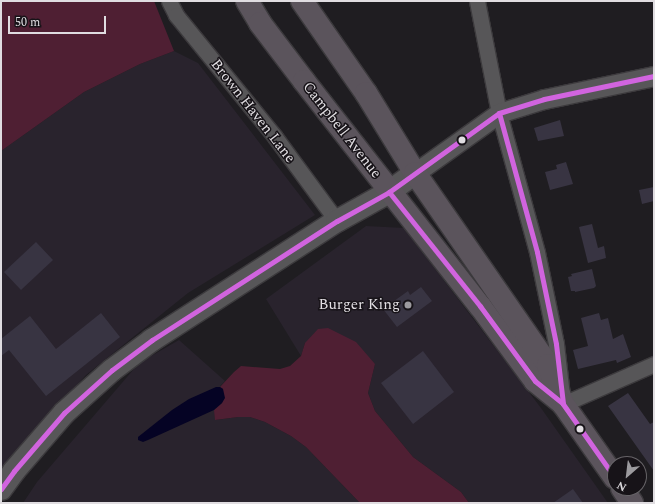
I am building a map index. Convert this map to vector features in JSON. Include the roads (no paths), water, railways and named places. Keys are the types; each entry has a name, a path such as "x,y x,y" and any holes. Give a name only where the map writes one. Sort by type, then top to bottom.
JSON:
{"main road":[{"name":"Campbell Avenue","path":"247,1 269,35 389,192 480,306 535,381 563,404"},
{"name":"Campbell Avenue","path":"302,1 366,93 415,173 548,364 563,404 607,467"},
{"path":"1,489 14,471 64,413 112,370 152,340 337,221 389,192 415,173"}],"street":[{"name":"Brown Haven Lane","path":"168,1 176,15 275,137 337,221"},
{"name":"Campbell Avenue","path":"477,1 499,113 537,252 556,344 563,404"},
{"path":"415,173 499,113 544,99 654,76"},
{"path":"563,404 654,364"}],"water":[{"path":"216,387 223,389 225,398 214,410 143,442 138,440 138,437 172,410 189,399"}],"place":[{"name":"Burger King","path":"408,305"}]}
